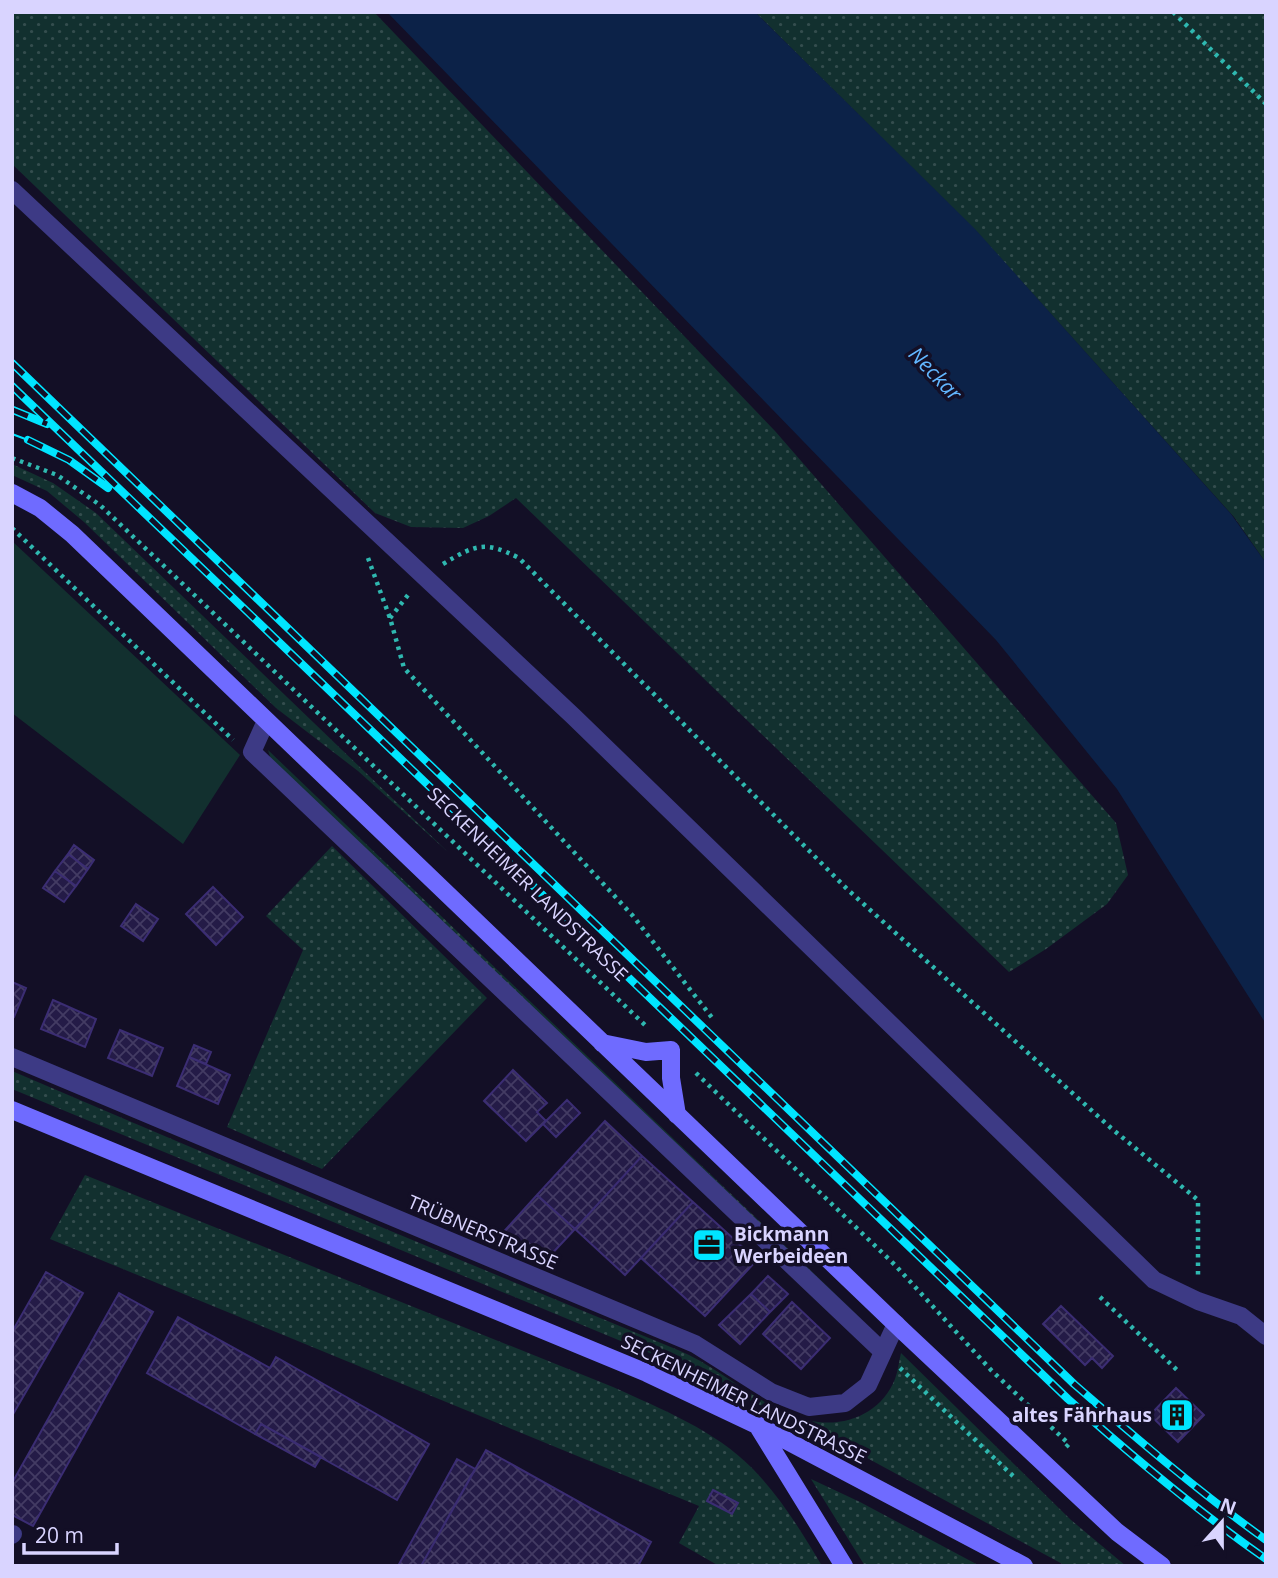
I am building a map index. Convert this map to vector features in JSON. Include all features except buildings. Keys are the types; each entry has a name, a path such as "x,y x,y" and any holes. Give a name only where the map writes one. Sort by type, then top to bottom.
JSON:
{"main road":[{"path":"12,493 40,508 72,534 896,1324 1117,1532 1163,1566"},
{"path":"602,1043 646,1052 671,1050 671,1079 677,1115"},
{"name":"SECKENHEIMER LANDSTRASSE","path":"12,1110 634,1367 757,1425 1024,1566"},
{"path":"757,1425 844,1566"}],"street":[{"path":"12,190 424,575 1154,1280 1198,1301 1241,1316 1266,1336"},
{"path":"266,720 252,752 883,1352"},
{"name":"TRÜBNERSTRASSE","path":"12,1057 695,1344 771,1392 809,1407 845,1403 868,1385 896,1324"}],"path":[{"path":"1173,12 1266,104"},
{"name":"SECKENHEIMER LANDSTRASSE","path":"12,458 57,475 100,505 895,1265 991,1370 1069,1444 1063,1450"},
{"path":"12,528 233,740 252,752"},
{"path":"424,575 470,547 496,546 519,558 847,889 1111,1128 1198,1200 1198,1301"},
{"path":"390,618 404,668 633,916 713,1019"},
{"path":"1100,1297 1177,1370"},
{"path":"883,1352 1013,1476"}],"green space":[{"path":"12,12 374,12 775,431 1116,823 1128,875 1107,904 1046,949 1009,972 516,498 489,516 463,528 411,527 375,513 12,164"},
{"path":"755,12 1266,12 1266,563 1234,517 976,231"},
{"path":"12,464 53,483 96,513 448,852 358,771 276,708 84,522 47,491 12,475"},
{"path":"12,541 240,755 183,844 12,713"},
{"path":"268,750 875,1332 272,763"},
{"path":"332,846 487,998 322,1169 227,1127 303,950 266,916"},
{"path":"12,1071 678,1350 763,1401 799,1418 830,1423 864,1414 890,1390 901,1353 1071,1520 1126,1566 1066,1566 845,1446 669,1361 12,1089"},
{"path":"85,1175 613,1387 687,1422 722,1443 753,1469 790,1515 822,1566 719,1566 679,1543 699,1506 50,1239"},
{"path":"811,1479 860,1502 980,1566 865,1566"}],"water":[{"name":"Neckar","path":"387,12 755,12 975,229 1231,514 1266,563 1266,1024 1117,789 996,640"}],"tram line":[{"path":"12,434 28,440"}],"railway":[{"path":"12,363 1074,1384 1192,1484 1266,1540"},
{"path":"12,386 1068,1399 1165,1482 1266,1559"},
{"path":"13,410 47,424"},
{"path":"28,440 69,460 108,488"}],"place":[{"name":"Bickmann Werbeideen","path":"709,1245"},
{"name":"altes Fährhaus","path":"1177,1415"}]}
